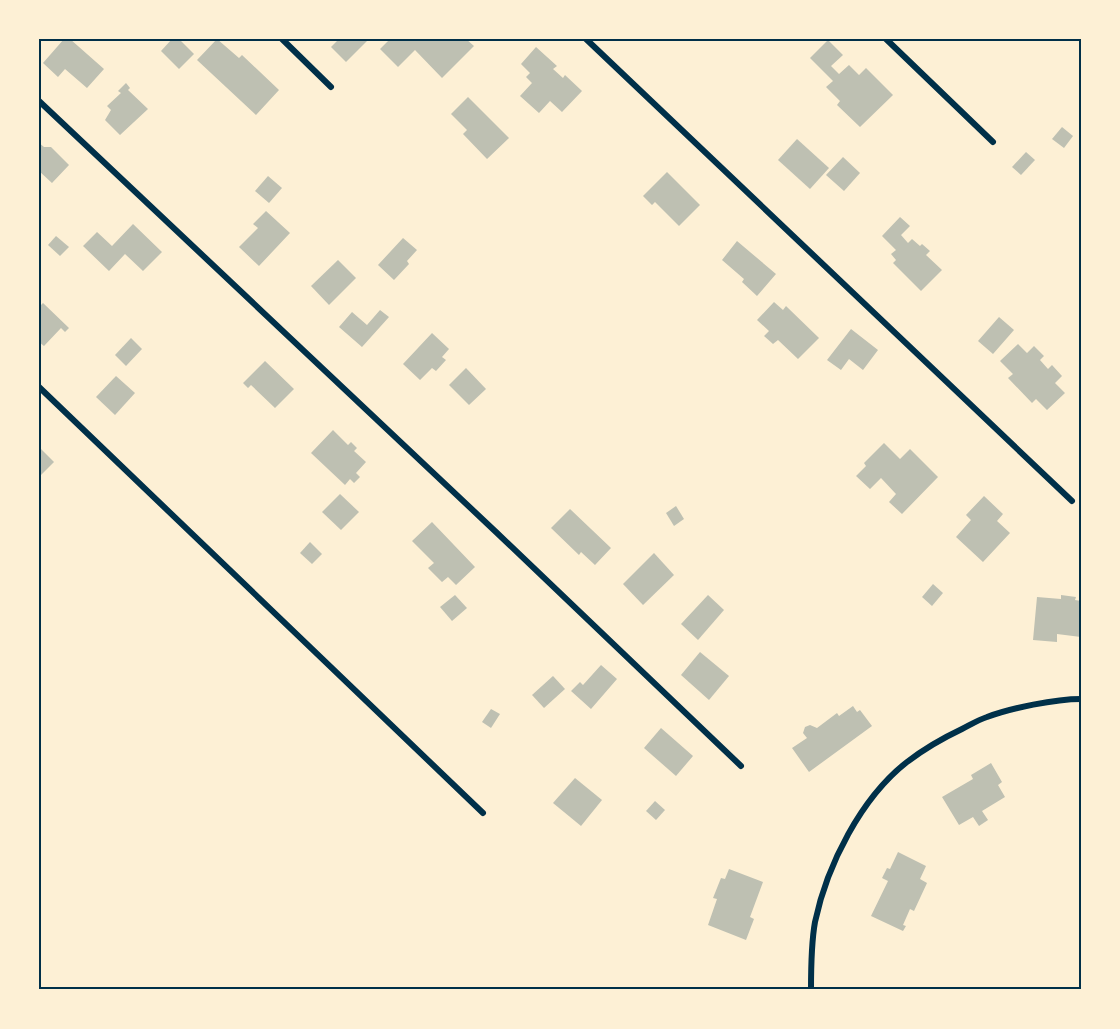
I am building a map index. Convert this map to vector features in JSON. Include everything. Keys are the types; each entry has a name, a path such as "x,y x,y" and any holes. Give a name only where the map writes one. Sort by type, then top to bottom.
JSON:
{"street":[{"path":"282,39 331,87"},
{"path":"586,39 1072,501"},
{"path":"886,39 993,142"},
{"path":"39,101 741,766"},
{"path":"39,387 483,813"},
{"path":"811,990 815,922 823,895 837,855 854,824 876,793 907,762 944,738 986,717 1025,706 1081,699"}],"building":[{"path":"64,39 70,39 104,69 87,88 65,69 58,77 43,63"},
{"path":"172,39 179,39 194,54 179,69 161,51"},
{"path":"217,39 239,58 242,55 279,90 256,115 197,60"},
{"path":"339,39 369,39 346,62 331,47"},
{"path":"390,39 466,39 474,46 442,78 415,50 398,67 380,49"},
{"path":"828,40 843,55 831,66 839,74 849,65 859,75 866,68 893,95 860,127 837,105 840,101 826,87 833,81 810,58"},
{"path":"536,47 557,66 553,69 563,78 565,75 582,91 562,112 550,101 539,113 520,96 532,83 526,77 530,73 521,64"},
{"path":"126,83 130,88 128,90 148,109 120,135 105,120 111,110 107,106 121,93 118,91"},
{"path":"468,97 509,138 487,159 463,134 467,130 451,114"},
{"path":"1062,127 1073,136 1064,148 1052,139"},
{"path":"797,139 829,168 810,189 778,160"},
{"path":"39,143 44,147 51,147 69,165 52,183 39,171"},
{"path":"1026,152 1035,160 1021,175 1012,167"},
{"path":"843,157 860,173 844,191 826,175"},
{"path":"667,172 700,205 679,226 655,202 652,205 643,196"},
{"path":"268,176 282,188 269,203 255,191"},
{"path":"266,211 290,233 259,266 239,247 258,228 253,224"},
{"path":"900,217 910,226 901,235 908,243 912,239 920,246 922,244 930,251 926,255 942,270 921,291 893,263 896,260 891,254 896,250 882,236"},
{"path":"133,224 162,252 143,271 125,254 109,271 83,246 97,232 112,246"},
{"path":"56,236 69,247 60,256 48,245"},
{"path":"403,238 417,250 407,261 409,264 394,280 378,265"},
{"path":"737,241 776,274 757,296 742,282 744,279 722,260"},
{"path":"338,260 356,278 329,305 311,286"},
{"path":"774,302 783,310 786,306 819,338 798,359 778,340 773,344 764,336 769,331 757,320"},
{"path":"43,303 69,328 65,332 61,328 44,346 39,342 39,307"},
{"path":"380,310 389,317 362,347 339,327 352,312 367,325"},
{"path":"999,317 1014,330 993,354 978,341"},
{"path":"851,329 878,350 863,370 849,359 841,370 827,360"},
{"path":"432,333 449,349 442,357 446,360 436,371 432,368 420,380 403,364"},
{"path":"131,338 142,349 126,366 115,355"},
{"path":"1018,344 1027,353 1034,346 1044,356 1040,360 1048,369 1052,365 1062,376 1055,383 1065,393 1047,410 1036,399 1032,403 1008,378 1013,374 1000,361"},
{"path":"265,361 294,389 275,408 251,385 248,388 243,383"},
{"path":"466,368 486,389 469,405 449,385"},
{"path":"116,376 135,393 115,415 96,397"},
{"path":"333,430 348,445 351,442 357,448 354,451 366,462 356,473 360,477 354,483 350,479 345,485 311,453"},
{"path":"884,443 900,459 910,449 938,477 902,514 889,502 896,494 881,478 870,489 856,476 866,466 864,463"},
{"path":"39,447 54,462 39,477"},
{"path":"340,494 359,512 341,530 322,512"},
{"path":"984,496 1003,514 997,521 1010,533 983,562 956,537 971,520 966,515"},
{"path":"676,506 684,519 674,526 666,513"},
{"path":"570,509 611,548 595,565 581,552 579,555 551,528"},
{"path":"432,522 475,567 456,585 448,577 442,582 428,568 434,563 412,541"},
{"path":"310,542 322,554 312,564 300,553"},
{"path":"654,553 674,575 643,605 623,584"},
{"path":"933,584 943,593 932,606 922,597"},
{"path":"455,595 467,608 452,621 440,607"},
{"path":"708,595 724,610 698,640 681,624"},
{"path":"1061,595 1076,597 1075,600 1081,601 1081,637 1057,634 1057,642 1033,640 1037,597 1061,599"},
{"path":"700,652 729,676 709,700 681,675"},
{"path":"601,665 617,679 591,709 571,691 580,682 583,685"},
{"path":"553,676 565,689 544,708 532,695"},
{"path":"853,706 857,712 860,710 872,726 809,772 792,748 807,738 803,733 805,727 810,725 817,728 837,713 839,716"},
{"path":"491,709 500,714 491,728 482,722"},
{"path":"661,728 693,756 676,776 644,748"},
{"path":"991,763 1002,782 998,785 1005,797 982,811 988,820 979,826 973,817 959,825 942,797 973,779 971,775"},
{"path":"575,778 602,800 581,826 553,803"},
{"path":"655,801 665,810 656,820 646,811"},
{"path":"898,852 926,866 920,879 927,883 914,911 910,909 903,925 906,926 903,931 871,916 888,881 882,878 887,868 890,869"},
{"path":"729,869 763,882 750,917 754,919 746,940 708,925 717,899 713,898 721,878 725,879"}]}
